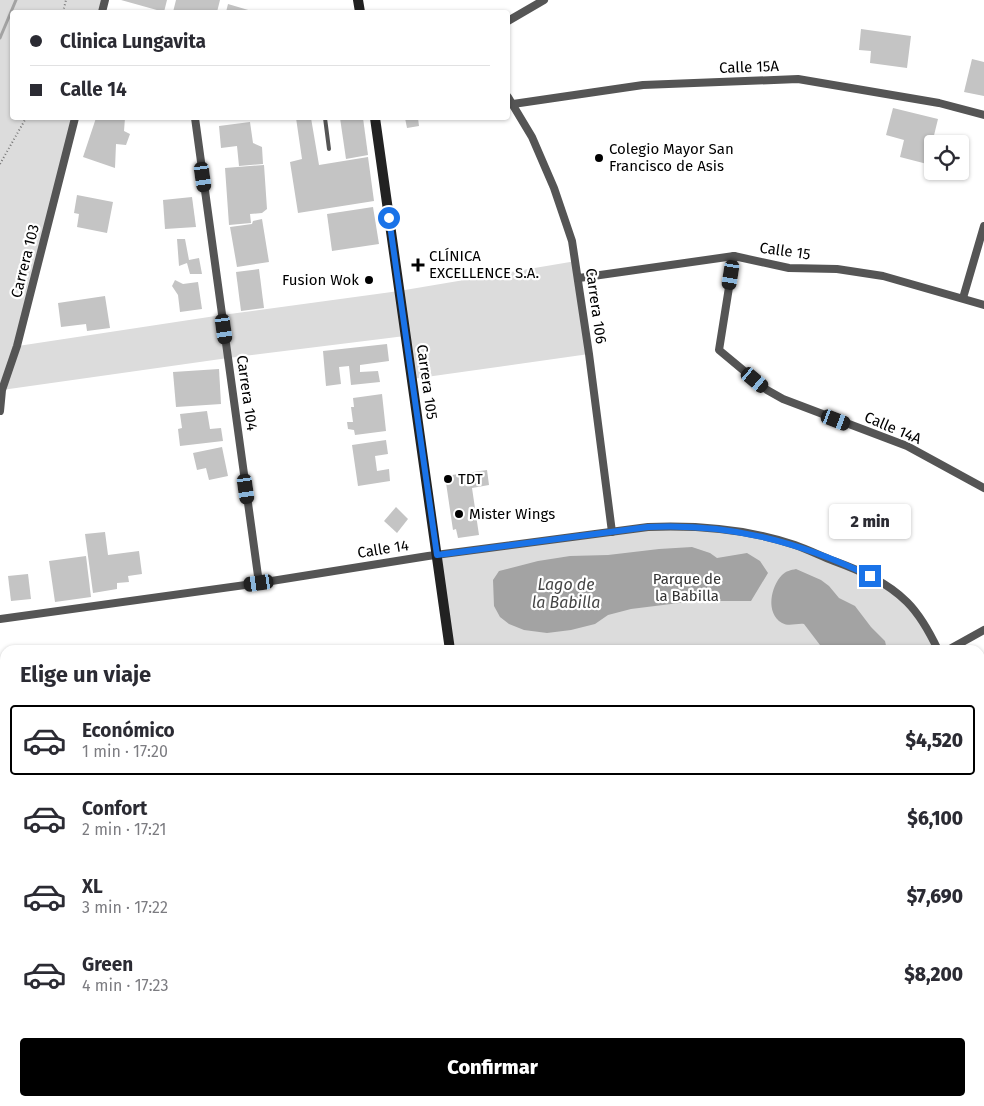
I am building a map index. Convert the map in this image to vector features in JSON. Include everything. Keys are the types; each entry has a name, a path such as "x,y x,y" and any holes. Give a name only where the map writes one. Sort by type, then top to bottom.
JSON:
{"main road":[{"name":"Carrera 105","path":"375,120 449,645"}],"street":[{"path":"510,20 544,0"},
{"name":"Calle 15A","path":"513,104 643,85 798,79 939,103 984,116"},
{"name":"Carrera 106","path":"510,100 532,137 554,188 572,241 579,278 612,532"},
{"name":"Carrera 103","path":"0,410 2,390 17,346 74,120"},
{"name":"Carrera 104","path":"195,120 259,583"},
{"path":"963,298 984,226"},
{"name":"Calle 15","path":"579,278 734,256 789,268 837,269 883,276 984,305"},
{"name":"Calle 14A","path":"734,256 719,350 767,390 784,400 907,446 984,488"},
{"name":"Calle 14","path":"0,619 259,583 437,555 612,532 680,526 711,527 794,545 884,583 908,602 927,627 936,645"},
{"path":"957,645 984,630"}],"lane":[{"path":"325,120 328,149"}],"path":[{"path":"0,164 25,120"}],"green space":[{"path":"0,0 105,0 102,10 10,10 10,120 74,120 18,346 222,315 399,291 576,261 589,354 412,379 405,336 228,358 2,390 0,411"},
{"name":"Parque de la Babilla","path":"711,527 794,545 856,569 907,602 935,645 449,645 437,555 612,532"}],"water":[{"name":"Lago de la Babilla","path":"692,547 710,553 717,558 747,553 760,561 768,573 751,601 695,601 631,609 608,615 595,624 547,633 524,630 509,624 500,617 494,606 493,580 499,571 538,561 570,556 608,555"},
{"path":"796,569 821,580 829,586 839,598 855,606 871,627 885,641 886,645 820,645 804,624 787,625 782,623 773,613 772,599 778,580 789,571"}],"building":[{"path":"121,0 167,0 164,10 157,10"},
{"path":"176,0 220,0 218,10 174,10"},
{"path":"228,4 248,10 226,10"},
{"path":"861,29 911,36 907,68 870,63 871,51 859,50"},
{"path":"972,59 984,62 984,96 964,92"},
{"path":"893,108 938,119 934,135 924,135 924,163 900,157 904,140 886,135"},
{"path":"95,120 125,120 124,131 130,134 126,145 116,144 115,168 83,157"},
{"path":"296,120 311,120 319,165 368,157 374,201 298,213 290,162 302,159"},
{"path":"340,120 363,120 368,155 346,159"},
{"path":"405,120 418,120 419,126 407,128"},
{"path":"250,122 253,143 262,147 263,164 239,166 237,146 221,148 219,126"},
{"path":"264,165 267,209 262,213 250,214 251,223 229,225 225,168"},
{"path":"77,195 113,202 107,233 77,227 79,214 74,213"},
{"path":"192,197 196,227 165,229 163,200"},
{"path":"373,207 379,244 332,251 327,214"},
{"path":"262,219 269,262 237,267 230,227 252,224 253,221"},
{"path":"177,239 185,239 189,260 199,258 202,274 190,274 187,263 179,266"},
{"path":"259,269 264,308 241,311 236,272"},
{"path":"175,280 183,284 198,282 202,309 180,312 178,295 172,286"},
{"path":"105,296 110,328 87,331 86,324 61,327 58,303"},
{"path":"387,344 389,361 360,365 360,372 378,371 380,382 351,385 349,366 339,367 341,384 326,386 323,351"},
{"path":"219,369 221,404 176,407 173,372"},
{"path":"382,394 386,431 355,435 354,430 348,429 347,422 353,422 351,407 354,407 353,398"},
{"path":"207,411 210,429 221,428 223,441 180,446 178,429 182,428 180,414"},
{"path":"386,440 388,454 375,456 377,471 389,469 390,481 358,486 352,445"},
{"path":"222,447 228,476 209,480 206,468 197,470 193,453"},
{"path":"487,470 489,485 472,488 479,535 458,538 456,529 453,530 445,476"},
{"path":"396,507 408,519 397,533 384,521"},
{"path":"105,532 108,555 139,551 142,574 128,576 129,582 117,583 117,589 93,593 85,534"},
{"path":"86,556 91,597 55,602 49,561"},
{"path":"28,574 31,599 11,601 8,576"}],"waterway":[{"path":"12,10 16,0"},
{"path":"0,38 10,14"}],"place":[{"name":"Colegio Mayor San Francisco de Asis","path":"599,158"},
{"name":"CLÍNICA EXCELLENCE S.A.","path":"418,265"},
{"name":"Fusion Wok","path":"369,280"},
{"name":"TDT","path":"448,479"},
{"name":"Mister Wings","path":"459,514"}],"route":[{"path":"389,218 437,555 648,527 711,527 794,545 870,576"}]}
